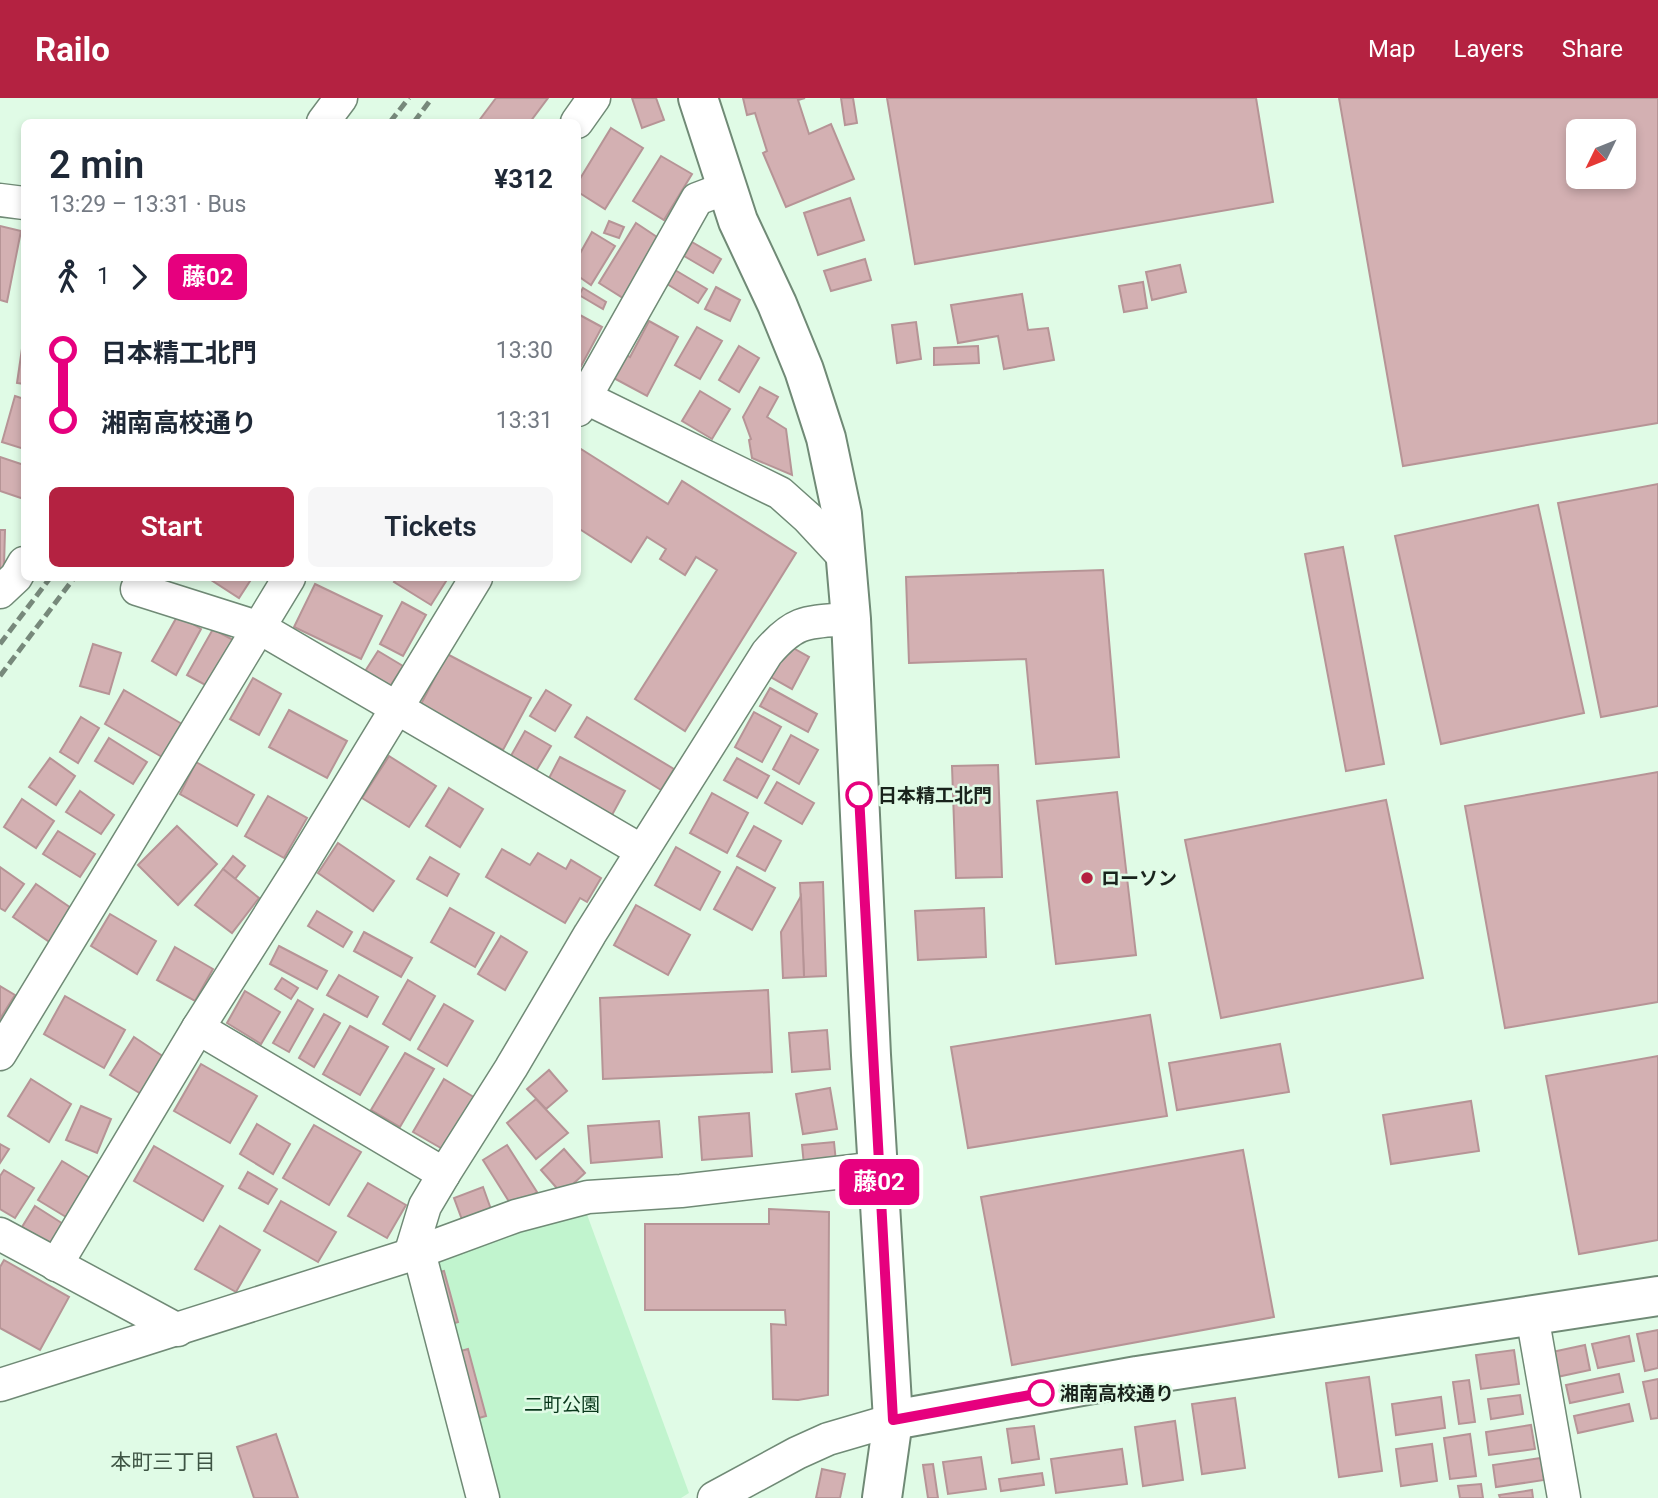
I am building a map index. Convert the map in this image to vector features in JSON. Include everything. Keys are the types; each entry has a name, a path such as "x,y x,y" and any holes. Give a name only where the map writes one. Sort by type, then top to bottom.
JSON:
{"street":[{"path":"325,119 341,98"},
{"path":"579,119 594,98"},
{"path":"698,98 738,221 804,370 826,438 842,514 851,619 893,1420 882,1498"},
{"path":"581,399 697,199 726,188"},
{"path":"0,200 21,203"},
{"path":"581,401 780,493 808,517 847,560"},
{"path":"0,592 21,568"},
{"path":"0,1054 287,581"},
{"path":"56,1265 198,1028 474,581"},
{"path":"138,589 260,628 642,851"},
{"path":"483,1498 415,1254 425,1206 642,851 760,665 789,630 811,622 851,619"},
{"path":"198,1028 444,1174"},
{"path":"0,1385 415,1254 516,1216 588,1197 681,1191 878,1168"},
{"path":"0,1234 178,1330"},
{"path":"714,1498 828,1439 893,1420 1137,1376 1658,1296"},
{"path":"1532,1315 1564,1498"}],"green space":[{"name":"二町公園","path":"585,1209 689,1493 681,1498 496,1498 434,1259"}],"building":[{"path":"496,98 548,98 532,119 480,119"},
{"path":"632,98 656,98 664,120 642,128"},
{"path":"743,98 805,98 798,100 809,134 831,124 854,179 786,207 763,153 767,151 755,113 747,115"},
{"path":"841,98 853,98 857,123 845,125"},
{"path":"887,98 1256,98 1273,202 915,264"},
{"path":"1339,98 1658,98 1658,423 1403,466"},
{"path":"611,128 643,148 605,209 581,194 581,177"},
{"path":"661,156 692,174 664,220 633,201"},
{"path":"850,198 864,240 818,255 804,213"},
{"path":"609,221 624,227 619,238 604,233"},
{"path":"636,223 660,239 623,298 599,283"},
{"path":"0,226 21,231 7,302 0,300"},
{"path":"592,232 615,246 591,285 581,278 581,252"},
{"path":"692,242 721,259 713,273 684,256"},
{"path":"865,259 871,280 831,291 824,271"},
{"path":"1180,265 1186,292 1152,300 1146,272"},
{"path":"675,270 707,289 698,303 667,284"},
{"path":"1143,282 1147,308 1124,312 1119,286"},
{"path":"716,287 740,300 730,321 705,309"},
{"path":"583,288 606,302 603,309 581,296"},
{"path":"1022,294 1028,330 1048,328 1054,360 1004,369 998,336 958,343 951,305"},
{"path":"581,316 602,327 581,366"},
{"path":"649,321 678,337 647,396 610,376 623,353 630,357"},
{"path":"916,322 921,359 897,363 892,325"},
{"path":"697,327 722,341 700,379 675,365"},
{"path":"739,346 759,358 739,392 719,380"},
{"path":"978,346 979,363 934,365 934,348"},
{"path":"21,356 21,384 17,383"},
{"path":"760,387 778,397 767,417 786,429 792,475 752,458 751,439 743,417"},
{"path":"700,391 730,409 712,439 682,421"},
{"path":"15,396 21,398 21,448 2,442"},
{"path":"581,449 668,504 682,481 796,553 685,731 635,699 717,570 696,557 685,575 660,559 666,549 647,537 631,562 581,530"},
{"path":"0,457 21,464 21,498 0,491"},
{"path":"1658,484 1658,706 1601,717 1558,503"},
{"path":"1538,505 1584,713 1441,744 1395,536"},
{"path":"0,530 5,530 4,567 0,570"},
{"path":"1343,547 1384,764 1346,771 1305,554"},
{"path":"1103,570 1119,757 1036,764 1026,659 909,663 906,577"},
{"path":"213,581 250,581 239,598"},
{"path":"395,581 446,581 431,605"},
{"path":"315,584 382,616 361,659 294,627"},
{"path":"402,602 426,615 403,656 380,644"},
{"path":"178,615 201,629 176,675 152,661"},
{"path":"213,629 235,641 209,687 187,675"},
{"path":"93,644 121,653 109,694 80,686"},
{"path":"786,644 809,657 792,689 769,676"},
{"path":"378,651 403,666 389,688 364,673"},
{"path":"447,654 531,698 503,750 420,706"},
{"path":"253,678 281,694 259,735 230,719"},
{"path":"770,688 817,714 808,732 760,706"},
{"path":"124,690 182,724 162,757 105,724"},
{"path":"546,690 571,705 555,731 530,716"},
{"path":"289,710 347,741 327,778 269,747"},
{"path":"754,712 781,727 762,762 735,747"},
{"path":"81,717 99,728 78,763 60,752"},
{"path":"587,717 674,769 661,790 575,737"},
{"path":"525,731 551,746 533,776 508,761"},
{"path":"791,735 818,750 799,784 773,769"},
{"path":"109,738 147,762 133,784 95,761"},
{"path":"389,756 436,786 409,827 362,798"},
{"path":"560,757 625,791 612,815 547,782"},
{"path":"50,758 75,776 56,805 29,787"},
{"path":"737,758 769,776 757,798 724,780"},
{"path":"196,762 254,795 237,826 180,794"},
{"path":"998,765 1002,877 956,878 952,766"},
{"path":"1658,772 1658,1002 1505,1028 1465,806"},
{"path":"777,782 814,803 802,824 765,803"},
{"path":"449,788 483,809 460,847 426,826"},
{"path":"80,791 114,815 101,834 66,812"},
{"name":"ローソン","path":"1117,792 1136,955 1056,964 1037,801"},
{"path":"712,793 748,813 727,853 690,833"},
{"path":"268,796 307,818 284,858 245,836"},
{"path":"22,799 54,821 36,848 4,827"},
{"path":"1386,800 1423,978 1221,1018 1185,840"},
{"path":"177,826 217,864 178,905 138,865"},
{"path":"754,826 781,841 765,871 737,856"},
{"path":"58,831 95,854 80,877 43,854"},
{"path":"338,843 394,881 373,911 318,873"},
{"path":"676,847 720,872 700,910 655,885"},
{"path":"502,849 530,865 538,853 566,869 571,860 601,878 587,902 580,898 565,923 486,877"},
{"path":"233,856 245,866 235,879 223,869"},
{"path":"430,857 459,874 447,896 417,879"},
{"path":"0,867 24,884 5,911 0,908"},
{"path":"737,867 775,888 752,930 714,909"},
{"path":"223,869 259,898 232,933 195,905"},
{"path":"823,882 826,976 804,977 800,883"},
{"path":"36,884 74,910 51,943 13,917"},
{"path":"801,896 804,977 783,978 781,932"},
{"path":"636,905 690,935 668,975 614,945"},
{"path":"450,908 494,933 475,967 431,942"},
{"path":"984,908 986,957 918,960 915,911"},
{"path":"317,911 352,932 343,947 308,926"},
{"path":"110,914 156,941 137,974 91,946"},
{"path":"364,932 412,958 401,977 354,951"},
{"path":"501,936 527,952 505,990 478,974"},
{"path":"279,946 327,971 317,989 270,964"},
{"path":"175,947 213,969 195,1001 157,980"},
{"path":"339,975 378,997 367,1017 327,995"},
{"path":"282,978 298,988 291,999 275,989"},
{"path":"408,980 435,996 410,1040 383,1024"},
{"path":"0,986 15,995 0,1019"},
{"path":"768,990 772,1072 603,1079 600,998"},
{"path":"245,991 280,1012 261,1044 227,1023"},
{"path":"65,996 125,1030 104,1068 44,1034"},
{"path":"298,1000 313,1009 289,1052 273,1043"},
{"path":"444,1004 473,1021 447,1066 418,1049"},
{"path":"324,1014 340,1023 314,1067 299,1058"},
{"path":"1150,1015 1167,1116 968,1148 951,1047"},
{"path":"350,1026 388,1047 360,1095 323,1074"},
{"path":"827,1030 830,1069 792,1072 789,1033"},
{"path":"134,1037 164,1057 141,1094 110,1075"},
{"path":"1280,1044 1289,1092 1177,1110 1169,1063"},
{"path":"405,1053 434,1069 400,1127 371,1110"},
{"path":"1658,1056 1658,1240 1579,1254 1546,1076"},
{"path":"201,1064 257,1096 230,1143 174,1111"},
{"path":"549,1070 567,1091 546,1109 527,1089"},
{"path":"31,1079 71,1104 49,1142 8,1116"},
{"path":"444,1079 477,1099 446,1151 413,1132"},
{"path":"830,1088 837,1129 803,1134 796,1094"},
{"path":"536,1099 568,1133 536,1159 507,1123"},
{"path":"1471,1101 1479,1151 1391,1164 1383,1115"},
{"path":"81,1106 111,1119 97,1153 66,1140"},
{"path":"749,1113 752,1156 702,1160 699,1117"},
{"path":"659,1121 662,1157 591,1163 588,1126"},
{"path":"257,1124 290,1144 273,1174 240,1154"},
{"path":"314,1125 361,1152 329,1205 283,1178"},
{"path":"834,1142 836,1162 804,1165 802,1145"},
{"path":"0,1144 9,1149 0,1163"},
{"path":"507,1145 537,1192 513,1208 483,1160"},
{"path":"154,1146 223,1186 203,1221 134,1181"},
{"path":"564,1149 585,1173 562,1194 541,1170"},
{"path":"1243,1150 1274,1317 1012,1365 981,1197"},
{"path":"62,1161 90,1178 66,1217 38,1200"},
{"path":"4,1170 34,1188 15,1218 0,1209 0,1176"},
{"path":"248,1172 277,1189 268,1204 239,1188"},
{"path":"368,1183 406,1205 387,1238 348,1216"},
{"path":"483,1187 493,1215 464,1225 454,1198"},
{"path":"281,1201 336,1232 318,1262 264,1231"},
{"path":"35,1206 68,1227 56,1248 22,1227"},
{"path":"769,1209 829,1212 828,1395 798,1400 773,1399 771,1324 786,1325 785,1310 645,1310 645,1224 769,1224"},
{"path":"220,1226 260,1250 236,1292 195,1269"},
{"path":"4,1260 69,1297 40,1350 0,1328 0,1267"},
{"path":"444,1271 458,1322 441,1327 426,1275"},
{"path":"1658,1330 1658,1368 1645,1371 1637,1334"},
{"path":"1629,1336 1634,1361 1598,1368 1592,1344"},
{"path":"1585,1345 1590,1370 1557,1377 1552,1352"},
{"path":"468,1349 486,1416 468,1421 450,1354"},
{"path":"1514,1350 1519,1384 1481,1389 1476,1355"},
{"path":"1619,1374 1623,1392 1570,1403 1566,1385"},
{"path":"1369,1377 1382,1471 1339,1477 1326,1383"},
{"path":"1658,1379 1658,1418 1651,1419 1643,1382"},
{"path":"1469,1380 1475,1422 1459,1424 1453,1382"},
{"path":"1520,1395 1523,1414 1491,1419 1488,1399"},
{"path":"1441,1397 1445,1428 1396,1435 1392,1404"},
{"path":"1235,1398 1245,1468 1202,1474 1192,1404"},
{"path":"1629,1404 1633,1421 1578,1433 1574,1416"},
{"path":"1175,1421 1183,1480 1143,1486 1135,1427"},
{"path":"1531,1425 1535,1449 1489,1455 1486,1432"},
{"path":"1034,1426 1039,1459 1012,1463 1007,1429"},
{"path":"276,1434 298,1498 254,1498 237,1447"},
{"path":"1470,1434 1476,1476 1450,1479 1444,1438"},
{"path":"1432,1444 1437,1481 1401,1486 1396,1449"},
{"path":"1122,1449 1127,1484 1056,1493 1051,1459"},
{"path":"981,1457 986,1489 948,1494 943,1462"},
{"path":"1541,1458 1544,1480 1496,1487 1493,1465"},
{"path":"933,1464 938,1498 928,1498 923,1465"},
{"path":"822,1469 845,1474 840,1498 816,1498"},
{"path":"1042,1473 1044,1485 1001,1491 999,1479"},
{"path":"1481,1484 1483,1498 1460,1498 1458,1486"},
{"path":"1532,1490 1533,1498 1500,1498 1499,1495"}],"railway":[{"path":"392,119 409,98"},
{"path":"416,119 432,98"},
{"path":"0,644 48,581"},
{"path":"0,676 72,581"}],"bus line":[{"name":"藤02","path":"859,795 893,1420 1041,1393"}],"place":[{"name":"日本精工北門","path":"859,795"},
{"name":"ローソン","path":"1087,878"},
{"name":"湘南高校通り","path":"1041,1393"}],"district":[{"name":"本町三丁目","path":"163,1462"}]}
